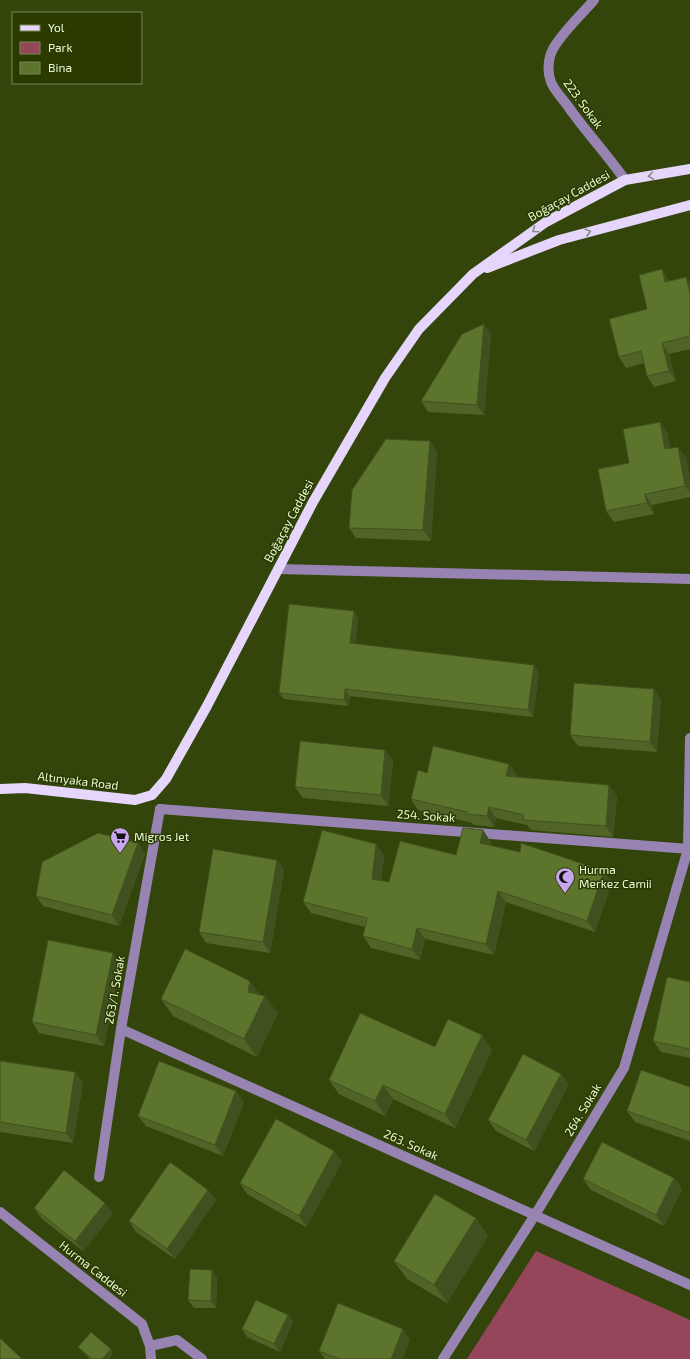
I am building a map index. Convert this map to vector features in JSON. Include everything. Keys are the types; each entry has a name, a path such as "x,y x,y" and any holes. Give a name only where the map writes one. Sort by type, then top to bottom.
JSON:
{"main road":[{"name":"Boğaçay Caddesi","path":"152,795 166,779 207,706 313,502 385,378 419,328 473,274 546,222 625,180 690,170"},
{"name":"Boğaçay Caddesi","path":"473,274 559,240 690,205"},
{"name":"Altınyaka Road","path":"0,788 25,788 135,800 152,795"}],"street":[{"name":"223. Sokak","path":"594,0 552,50 548,72 551,82 569,108 625,180"},
{"path":"278,569 690,579"},
{"name":"264. Sokak","path":"443,1359 535,1215 624,1068 689,849 690,738"},
{"path":"152,795 160,809"},
{"name":"254. Sokak","path":"160,809 689,849"},
{"name":"263/1. Sokak","path":"98,1177 121,1029 160,809"},
{"name":"263. Sokak","path":"121,1029 690,1285"},
{"name":"Hurma Caddesi","path":"0,1212 142,1324 150,1346 151,1359"},
{"path":"150,1346 177,1340 202,1359"}],"green space":[{"path":"536,1251 690,1320 690,1359 467,1359"}],"building":[{"path":"662,269 665,282 686,277 690,293 690,336 662,343 669,371 647,376 641,351 619,357 609,319 647,309 639,275"},
{"path":"484,324 477,405 421,401 462,334"},
{"path":"660,422 665,449 678,447 685,486 645,494 647,503 606,511 598,469 629,463 623,429"},
{"path":"386,439 430,441 423,530 349,528 352,490"},
{"path":"289,604 354,611 350,643 534,665 528,710 345,689 344,700 279,693"},
{"path":"574,683 654,689 650,742 570,735"},
{"path":"300,741 385,750 381,795 295,787"},
{"path":"433,746 509,764 506,776 609,785 606,826 523,820 524,815 489,807 487,816 467,814 467,812 411,799 418,770 427,773"},
{"path":"463,828 483,830 480,843 520,852 521,843 604,871 587,921 498,891 486,944 417,928 412,949 363,936 367,918 303,902 322,830 376,844 372,879 389,882 400,841 456,855"},
{"path":"98,833 138,843 112,915 36,896 42,862"},
{"path":"213,849 277,860 263,942 199,932"},
{"path":"48,940 113,953 96,1035 32,1022"},
{"path":"185,949 250,981 248,992 265,996 244,1039 161,999"},
{"path":"667,977 690,982 690,1049 653,1041"},
{"path":"360,1013 435,1047 448,1019 482,1035 445,1114 383,1085 375,1101 329,1080"},
{"path":"523,1054 561,1074 526,1140 488,1120"},
{"path":"0,1061 75,1072 66,1133 0,1122"},
{"path":"159,1061 236,1091 215,1145 138,1116"},
{"path":"641,1070 690,1087 690,1133 627,1111"},
{"path":"276,1119 334,1151 299,1216 240,1183"},
{"path":"602,1142 674,1178 656,1215 583,1179"},
{"path":"170,1162 208,1190 167,1249 129,1221"},
{"path":"64,1170 105,1203 75,1241 34,1208"},
{"path":"435,1194 476,1218 434,1285 394,1261"},
{"path":"190,1269 212,1270 211,1301 188,1300"},
{"path":"256,1300 288,1315 274,1344 242,1329"},
{"path":"338,1303 403,1329 391,1359 340,1359 319,1351"},
{"path":"91,1332 111,1349 102,1359 92,1359 78,1347"},
{"path":"0,1338 22,1359 0,1359"}],"place":[{"name":"Migros Jet","path":"120,854"},
{"name":"Hurma Merkez Camii","path":"565,894"}]}
